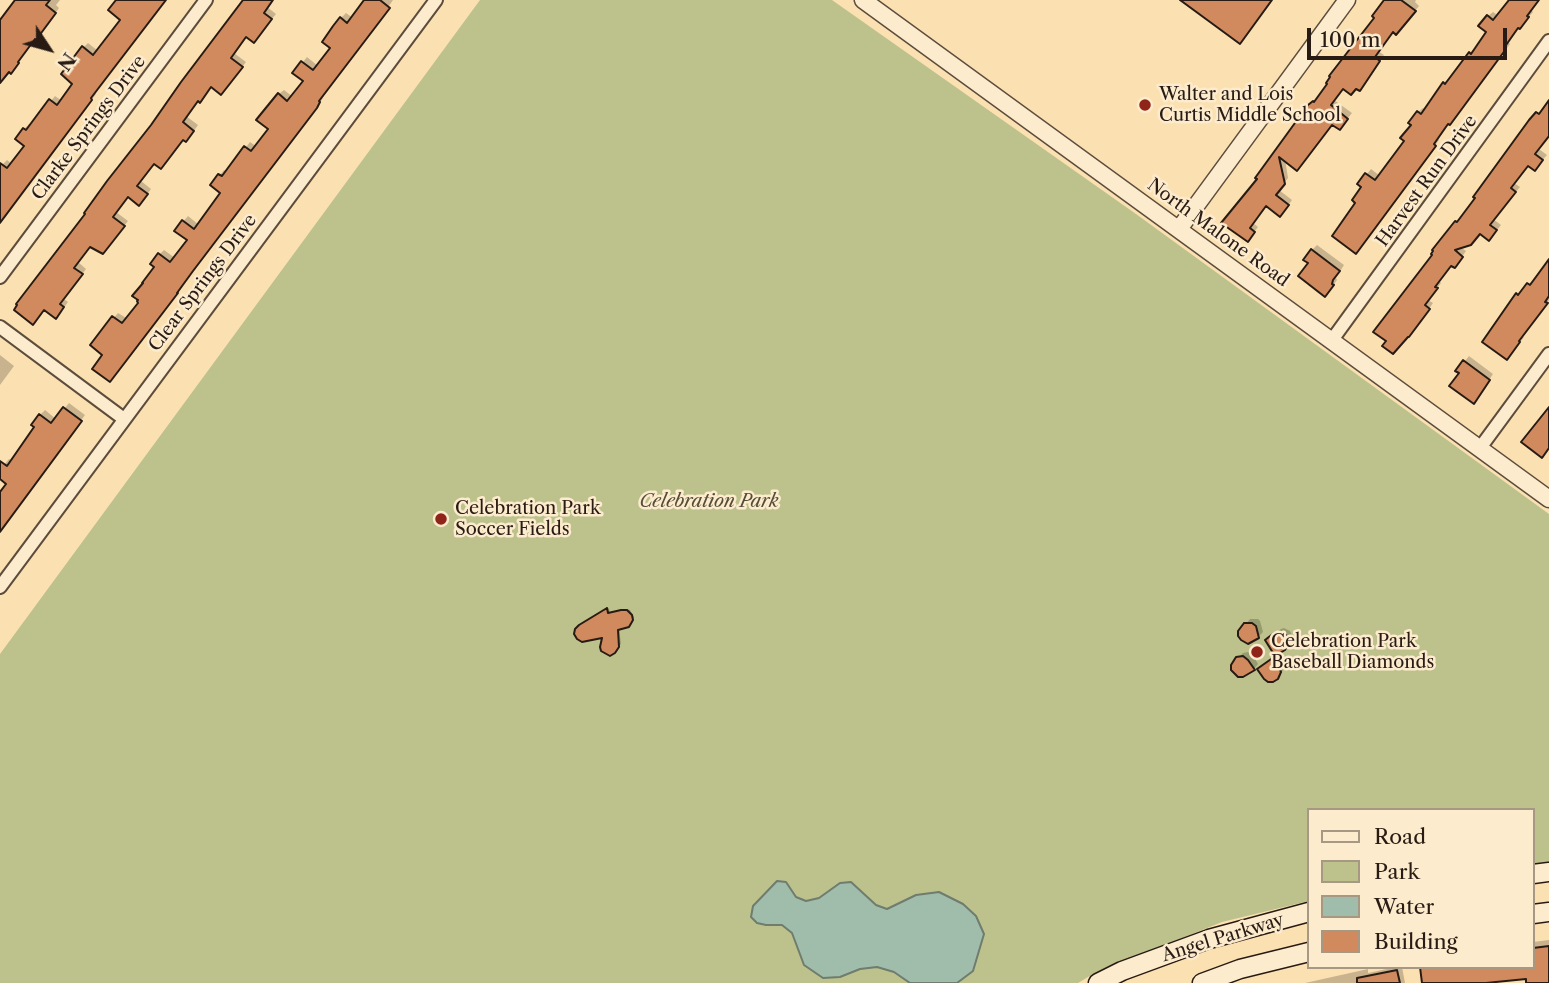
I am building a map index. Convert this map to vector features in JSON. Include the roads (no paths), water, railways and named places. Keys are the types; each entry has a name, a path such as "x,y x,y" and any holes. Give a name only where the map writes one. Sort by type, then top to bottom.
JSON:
{"main road":[{"name":"Angel Parkway","path":"1098,983 1122,971 1209,940 1308,912"},
{"name":"Angel Parkway","path":"1202,983 1240,969 1308,952"}],"street":[{"name":"Clarke Springs Drive","path":"0,277 206,0"},
{"name":"Clear Springs Drive","path":"0,587 436,0"},
{"name":"North Malone Road","path":"863,0 1549,499"},
{"path":"1179,229 1347,0"},
{"name":"Harvest Run Drive","path":"1332,340 1549,41"},
{"path":"0,327 124,419"},
{"path":"1480,448 1549,354"}],"water":[{"path":"777,881 786,882 796,897 806,901 819,898 840,883 851,882 876,905 887,909 916,895 939,892 963,904 976,916 984,934 973,971 957,983 910,983 894,972 877,967 860,969 840,977 823,978 804,965 792,933 782,925 757,923 751,917 753,906"}],"place":[{"name":"Walter and Lois Curtis Middle School","path":"1145,105"},
{"name":"Celebration Park Soccer Fields","path":"441,519"},
{"name":"Celebration Park Baseball Diamonds","path":"1257,652"}],"park label":[{"name":"Celebration Park","path":"709,502"}]}
